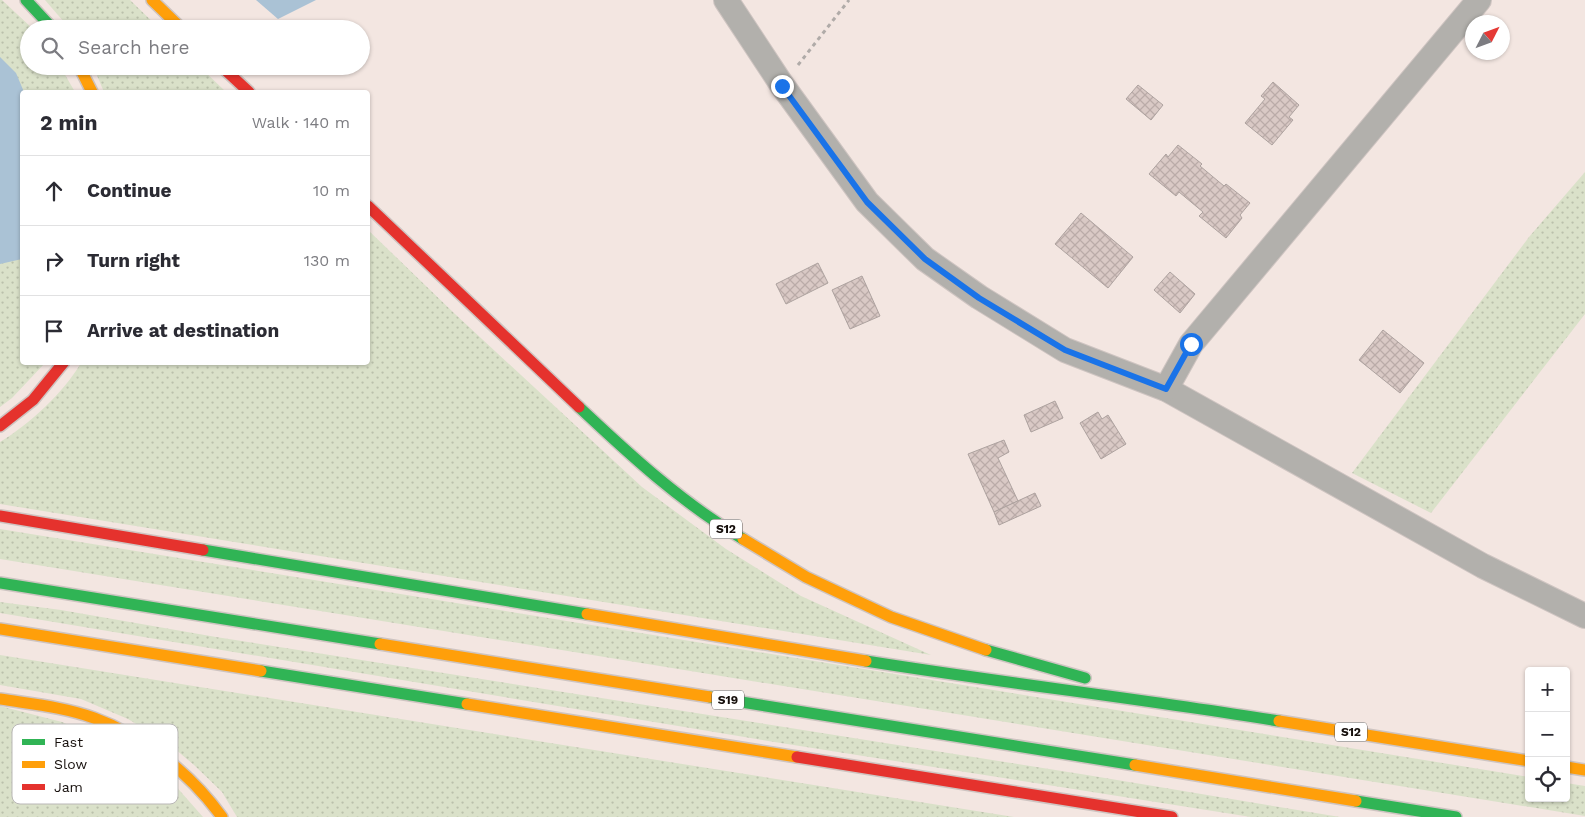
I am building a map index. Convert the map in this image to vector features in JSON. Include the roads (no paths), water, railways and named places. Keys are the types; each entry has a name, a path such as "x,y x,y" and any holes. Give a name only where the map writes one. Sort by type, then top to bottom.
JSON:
{"highway":[{"path":"26,0 45,20"},
{"path":"152,0 173,20"},
{"path":"84,75 91,90"},
{"path":"231,75 247,90"},
{"name":"S12","path":"370,208 621,447 683,498 731,532 806,578 891,618 965,644 1173,704 1525,760"},
{"path":"0,426 33,400 62,365"},
{"path":"0,516 947,674 1173,704"},
{"name":"S19","path":"0,583 1456,817"},
{"path":"0,629 1172,817"},
{"path":"0,699 59,709 95,718 108,724"},
{"path":"1570,768 1585,770"},
{"path":"178,770 218,810 222,817"}],"street":[{"path":"726,0 782,86 867,202 925,259 979,298 1065,350 1166,389 1483,566 1585,616"},
{"path":"1166,389 1191,344 1480,0"}],"water":[{"path":"256,0 316,0 278,19"},
{"path":"0,57 16,73 23,90 20,90 20,259 0,264"}]}
